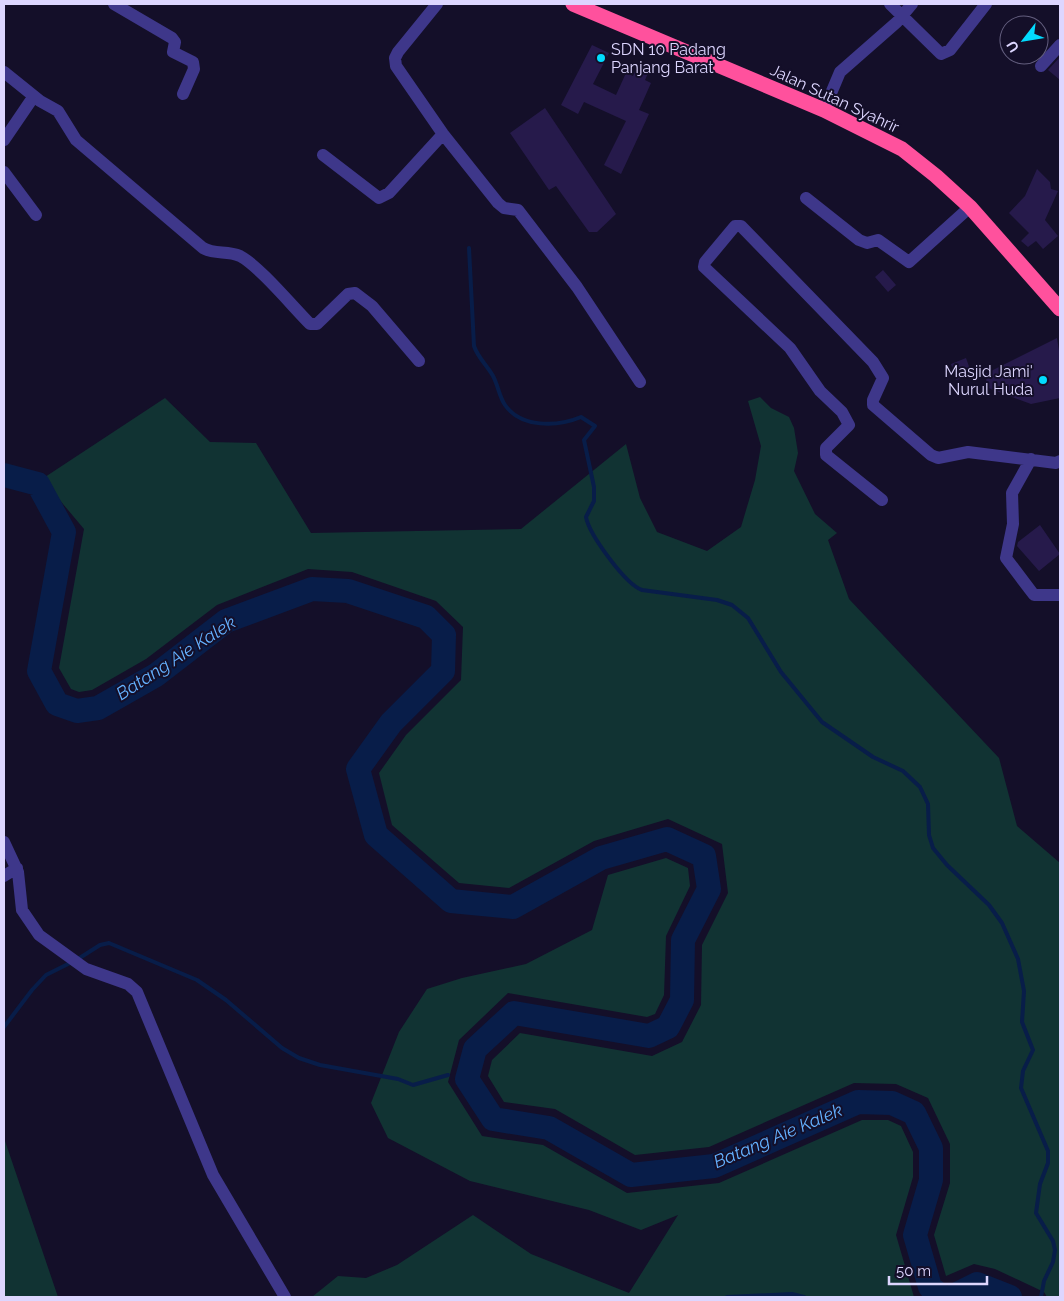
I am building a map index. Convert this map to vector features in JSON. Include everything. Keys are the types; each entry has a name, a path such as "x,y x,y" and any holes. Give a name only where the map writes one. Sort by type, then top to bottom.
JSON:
{"highway":[{"name":"Jalan Sutan Syahrir","path":"573,4 824,110 902,149 936,176 970,207 1060,309"}],"street":[{"path":"114,4 172,38 175,42 173,52 193,62 194,69 183,94"},
{"path":"437,4 398,52 395,58 396,66 443,134 501,206 518,210 577,287 640,382"},
{"path":"890,4 903,15 936,51 945,53 986,4"},
{"path":"824,110 840,72 903,15 912,4"},
{"path":"1042,66 1060,46"},
{"path":"4,72 34,96 58,111 76,140 203,248 214,253 230,252 249,262 310,324 317,324 348,294 355,293 372,306 419,361"},
{"path":"4,140 34,96"},
{"path":"323,155 379,198 388,193 443,134"},
{"path":"4,172 36,215"},
{"path":"806,198 859,240 867,242 878,240 909,262 970,207"},
{"path":"882,500 826,455 826,448 849,425 842,412 820,391 790,348 704,267 705,262 735,226 741,226 873,362 883,378 873,400 873,405 931,455 945,458 968,452 1056,463 1060,461"},
{"path":"1031,459 1012,493 1013,524 1006,558 1034,595 1060,595"},
{"path":"4,842 16,868 24,915 39,935 86,969 128,984 137,992 213,1175 285,1297"},
{"path":"4,876 16,868"}],"green space":[{"path":"760,397 771,408 789,417 794,428 798,453 794,471 815,514 837,533 828,540 849,599 999,758 1017,826 1060,863 1060,1297 1047,1297 1044,1292 995,1269 974,1264 946,1276 934,1235 950,1183 950,1144 928,1098 896,1084 854,1083 709,1147 635,1155 555,1109 504,1102 488,1076 492,1060 520,1033 652,1056 682,1042 701,1005 702,945 728,893 722,844 668,819 594,841 509,888 459,883 392,825 379,773 406,735 461,680 463,627 436,601 352,572 308,569 217,605 146,659 92,690 79,692 71,689 59,668 84,529 42,479 165,398 210,442 256,443 311,533 521,529 626,444 640,498 657,532 707,551 741,527 755,480 761,446 748,401"},
{"path":"666,858 688,868 690,886 666,936 664,995 655,1014 647,1017 508,993 459,1040 448,1082 482,1136 543,1145 627,1193 719,1183 862,1120 888,1120 901,1126 913,1152 913,1177 896,1235 914,1297 312,1297 338,1276 366,1278 397,1265 473,1215 531,1254 629,1293 678,1215 641,1230 589,1210 470,1181 388,1138 371,1103 399,1032 427,989 462,978 526,964 592,930 608,875"},
{"path":"4,1138 58,1297 4,1297"}],"building":[{"path":"592,45 609,53 593,84 616,95 626,73 633,76 637,66 649,71 645,80 651,83 639,110 649,114 621,174 604,165 626,121 584,102 578,114 561,105"},
{"path":"1060,57 1060,80 1048,70"},
{"path":"545,108 616,214 597,232 589,232 556,186 549,190 510,133"},
{"path":"1037,169 1050,182 1051,189 1058,191 1045,220 1058,236 1043,249 1036,241 1028,247 1021,241 1029,233 1009,213 1025,196"},
{"path":"883,270 896,285 888,292 875,277"},
{"path":"1057,338 1060,357 1060,398 1031,404 988,388 985,374"},
{"path":"966,358 972,375 956,380 951,364"},
{"path":"1040,525 1060,554 1039,571 1017,546 1018,542"}],"waterway":[{"path":"469,248 474,346 493,376 505,405 512,413 530,422 551,424 581,417 595,426 584,440 594,487 594,501 586,517 594,535 609,558 626,578 642,590 717,600 732,605 748,618 781,672 822,722 873,757 903,771 920,787 928,804 929,835 933,848 947,865 989,905 1002,923 1018,959 1024,991 1022,1022 1033,1050 1023,1071 1021,1088 1048,1151 1048,1163 1040,1184 1036,1213 1053,1241 1055,1250 1053,1262 1044,1281 1041,1297"},
{"name":"Batang Aie Kalek","path":"4,475 38,484 64,532 39,671 57,704 77,711 98,708 156,675 226,621 312,589 348,591 426,617 444,635 443,671 391,723 358,769 376,835 451,901 513,907 601,858 667,839 704,856 709,889 683,940 682,1000 668,1027 649,1036 514,1013 475,1049 467,1079 493,1119 549,1128 631,1175 714,1166 858,1102 892,1103 914,1113 931,1148 931,1180 915,1235 930,1287 942,1297"},
{"path":"78,959 100,945 109,943 197,980 226,1000 282,1048 299,1058 320,1065 398,1079 413,1085 448,1075"},
{"path":"4,1027 46,975 72,962"},
{"name":"Batang Aie Kalek","path":"951,1297 977,1284 1010,1297"},
{"path":"978,1297 989,1287"},
{"path":"727,1297 792,1294 804,1297"}],"place":[{"name":"SDN 10 Padang Panjang Barat","path":"601,58"},
{"name":"Masjid Jami' Nurul Huda","path":"1043,380"}]}
